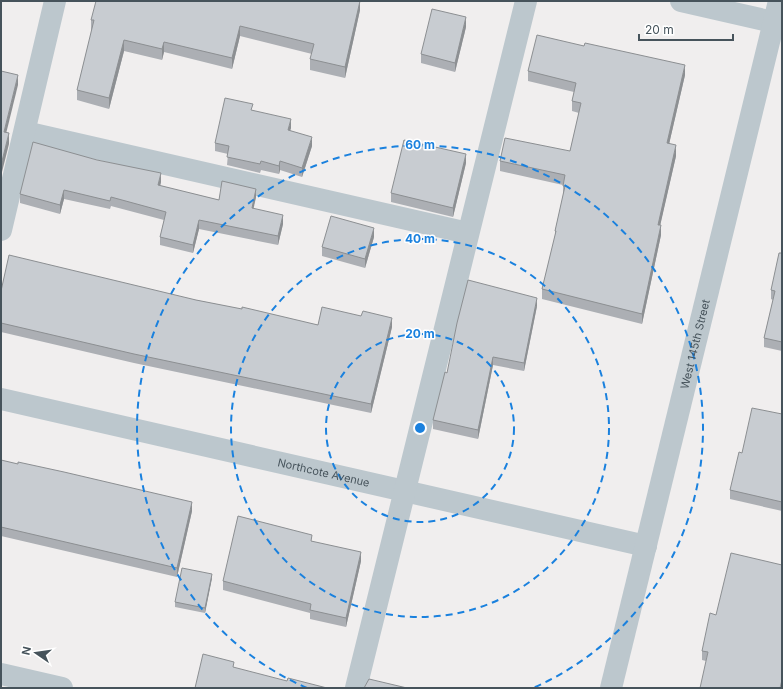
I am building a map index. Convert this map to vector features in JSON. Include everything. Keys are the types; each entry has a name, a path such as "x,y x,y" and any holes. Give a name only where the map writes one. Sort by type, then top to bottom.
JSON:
{"street":[{"path":"1,230 55,1"},
{"path":"356,688 526,1"},
{"path":"681,1 778,23"},
{"name":"West 145th Street","path":"611,688 778,23 779,1"},
{"path":"25,132 468,234"},
{"name":"Northcote Avenue","path":"1,399 646,546"},
{"path":"1,674 62,688"}],"building":[{"path":"96,1 360,1 345,67 310,59 314,44 240,26 232,58 164,42 162,49 124,40 109,98 77,90 94,20 91,20"},
{"path":"432,9 466,17 455,63 421,54"},
{"path":"537,35 584,46 585,43 685,65 667,143 676,145 658,225 661,225 642,314 542,289 556,231 565,186 563,186 565,175 500,161 505,138 570,151 581,103 572,101 576,83 528,71"},
{"path":"1,71 18,75 4,132 9,133 1,165"},
{"path":"225,98 253,104 251,110 291,119 288,130 312,137 302,168 280,161 279,166 261,161 260,164 227,157 229,146 215,143"},
{"path":"404,140 466,154 453,208 391,193"},
{"path":"33,142 97,160 161,173 158,185 219,200 222,181 256,189 252,208 283,215 278,236 199,220 193,245 160,237 166,212 111,197 110,201 64,190 60,205 20,194"},
{"path":"331,216 374,228 365,259 322,247"},
{"path":"779,253 782,253 782,342 764,338 775,291 771,290"},
{"path":"9,255 196,300 242,309 242,307 318,325 322,307 361,316 363,311 392,318 371,404 134,354 1,323 1,291"},
{"path":"468,280 537,298 524,363 493,357 478,430 433,420 445,372 447,373 457,323"},
{"path":"752,408 782,414 782,502 730,490 739,452 742,453"},
{"path":"1,460 18,464 18,462 64,472 192,502 177,568 1,527"},
{"path":"238,516 312,535 311,541 361,552 346,618 310,610 311,604 223,581"},
{"path":"731,553 782,565 782,680 780,688 700,688 708,652 702,651 710,613 716,615"},
{"path":"182,568 212,574 205,608 175,602"},
{"path":"203,654 234,662 233,667 287,681 288,678 327,688 195,688"},
{"path":"369,679 407,688 364,688"}]}
